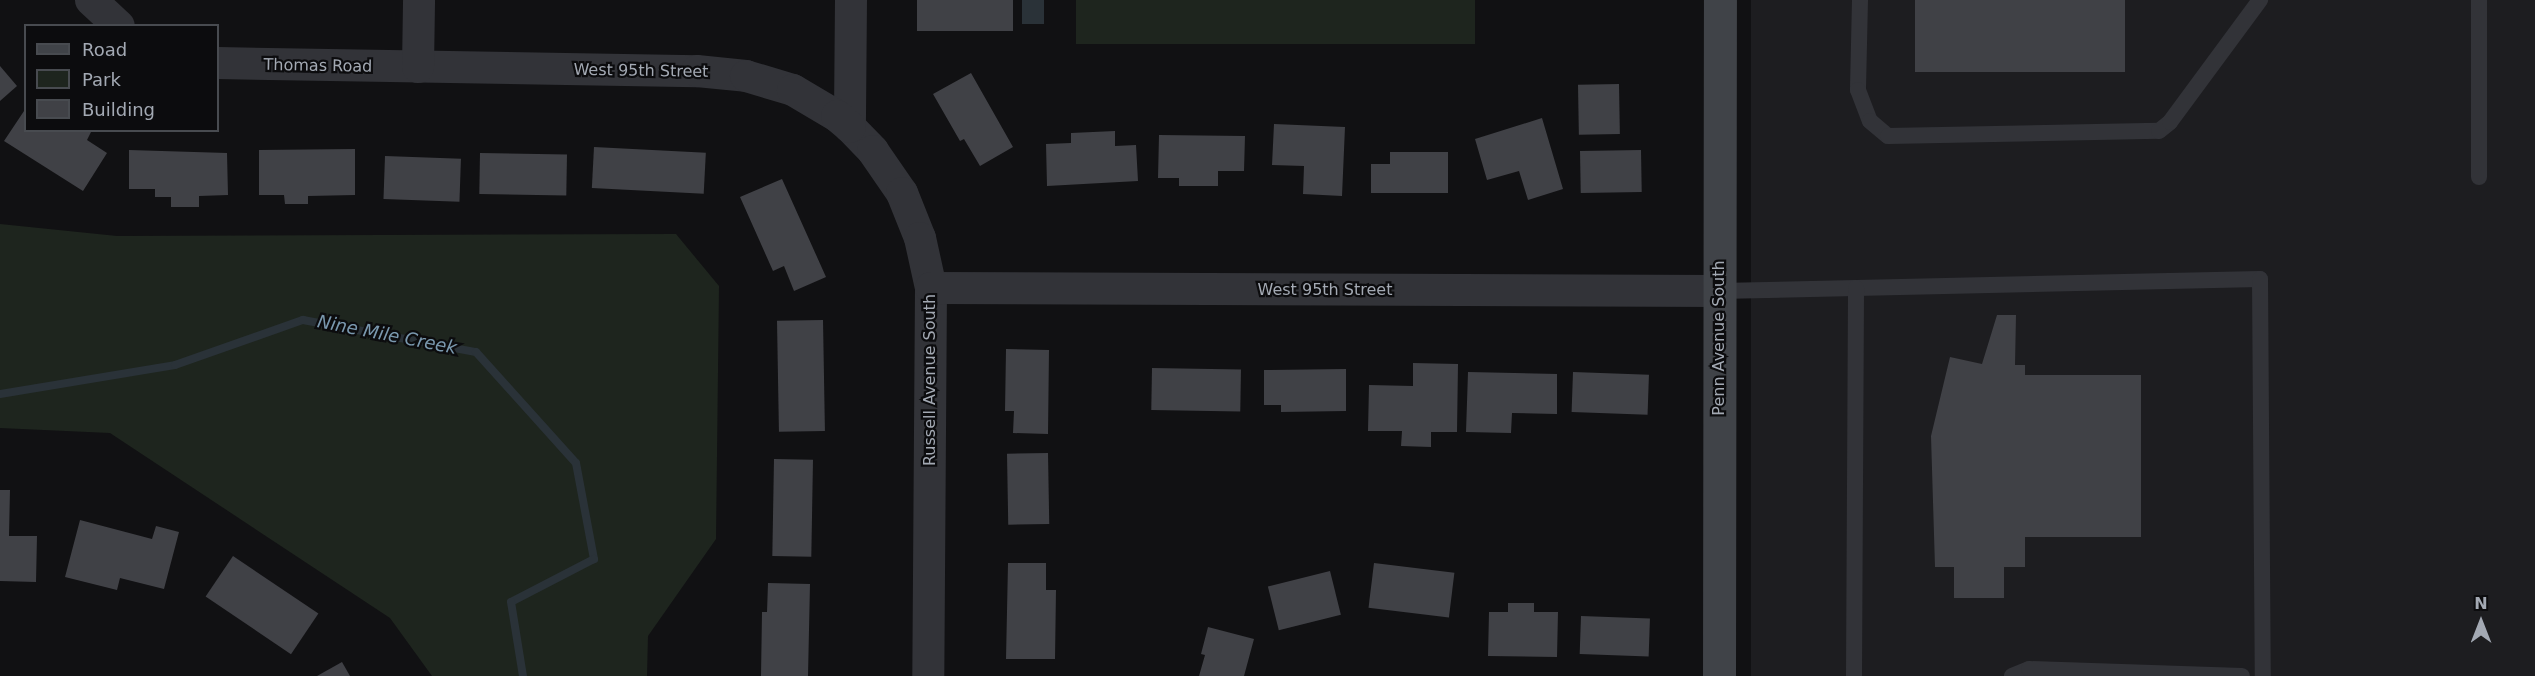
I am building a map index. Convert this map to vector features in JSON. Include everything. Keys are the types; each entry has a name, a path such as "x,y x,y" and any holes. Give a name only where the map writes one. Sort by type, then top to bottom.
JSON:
{"main road":[{"name":"Penn Avenue South","path":"1719,676 1720,0"}],"street":[{"path":"91,0 117,24"},
{"path":"418,67 419,0"},
{"path":"850,0 850,127"},
{"name":"Thomas Road","path":"219,63 418,67"},
{"name":"West 95th Street","path":"418,67 697,71 746,76 793,90 837,116 850,127"},
{"name":"Russell Avenue South","path":"850,127 873,151 902,193 920,238 931,288 928,676"},
{"name":"West 95th Street","path":"931,288 1719,291"}],"lane":[{"path":"1860,0 1858,90 1870,121 1888,136 2159,131 2170,122 2260,0"},
{"path":"2478,177 2479,0"},
{"path":"1719,291 2260,279 2263,676"},
{"path":"1854,676 1856,288"},
{"path":"2012,676 2029,669 2242,676"}],"shaded area":[{"path":"1022,0 1044,0 1044,24 1022,24"},
{"path":"1751,0 2535,0 2535,676 1751,676"}],"green space":[{"path":"1076,0 1475,0 1475,44 1076,44"},
{"path":"0,224 117,236 676,234 719,286 716,539 648,636 647,676 432,676 390,618 110,433 0,428"}],"building":[{"path":"917,0 1013,0 1013,31 917,31"},
{"path":"1915,0 2125,0 2125,72 1915,72"},
{"path":"0,66 17,86 0,101"},
{"path":"971,73 1013,147 980,166 964,139 960,141 933,94"},
{"path":"1619,84 1620,134 1579,135 1578,85"},
{"path":"24,111 24,132 91,132 87,140 107,153 83,191 4,141"},
{"path":"1542,118 1563,189 1528,200 1519,171 1487,180 1475,139"},
{"path":"1274,124 1345,127 1342,196 1303,194 1304,166 1272,165"},
{"path":"1115,131 1115,146 1136,145 1138,181 1047,186 1046,144 1071,143 1071,133"},
{"path":"1159,135 1245,136 1244,171 1218,171 1218,186 1179,186 1179,178 1158,178"},
{"path":"594,147 706,153 704,194 592,188"},
{"path":"355,149 355,195 308,196 308,204 285,204 284,195 259,195 259,150"},
{"path":"129,150 227,153 228,195 199,196 199,207 171,207 171,197 155,197 155,189 129,189"},
{"path":"1641,150 1642,192 1581,193 1580,151"},
{"path":"1390,152 1448,152 1448,193 1371,193 1371,164 1390,164"},
{"path":"480,153 567,155 566,196 479,194"},
{"path":"385,156 461,159 459,202 383,199"},
{"path":"782,179 826,277 794,291 784,266 773,271 740,197"},
{"path":"1997,315 2016,315 2015,365 2025,365 2025,375 2141,375 2141,537 2025,537 2025,567 2004,567 2004,598 1954,598 1954,567 1935,567 1931,436 1950,357 1982,364"},
{"path":"823,320 825,431 779,432 777,321"},
{"path":"1006,349 1049,350 1048,434 1013,433 1014,411 1005,411"},
{"path":"1413,363 1458,364 1457,432 1431,432 1431,447 1401,446 1402,431 1368,431 1369,385 1413,386"},
{"path":"1152,368 1241,370 1240,412 1151,410"},
{"path":"1346,369 1346,411 1281,412 1281,405 1264,405 1264,370"},
{"path":"1468,372 1557,374 1557,414 1512,413 1511,433 1466,432"},
{"path":"1573,372 1649,375 1648,415 1572,412"},
{"path":"1048,453 1049,524 1008,525 1007,454"},
{"path":"774,459 813,460 811,557 772,556"},
{"path":"0,490 10,490 9,536 37,536 36,582 0,581"},
{"path":"80,520 152,539 156,526 179,532 164,589 120,578 117,590 65,577"},
{"path":"233,556 318,614 291,654 206,597"},
{"path":"1008,563 1046,563 1046,590 1056,590 1055,659 1006,659"},
{"path":"1374,563 1454,573 1449,618 1369,608"},
{"path":"1330,571 1341,615 1279,630 1268,586"},
{"path":"768,583 810,584 808,676 761,676 762,612 767,612"},
{"path":"1508,603 1534,603 1534,612 1558,612 1557,657 1488,656 1489,612 1508,612"},
{"path":"1581,616 1650,618 1649,656 1580,654"},
{"path":"1208,627 1254,639 1244,676 1199,676 1205,655 1201,654"},
{"path":"342,662 350,676 317,676"}],"waterway":[{"name":"Nine Mile Creek","path":"0,394 175,365 303,320 476,352 576,463 594,559 511,602 523,676"}]}
